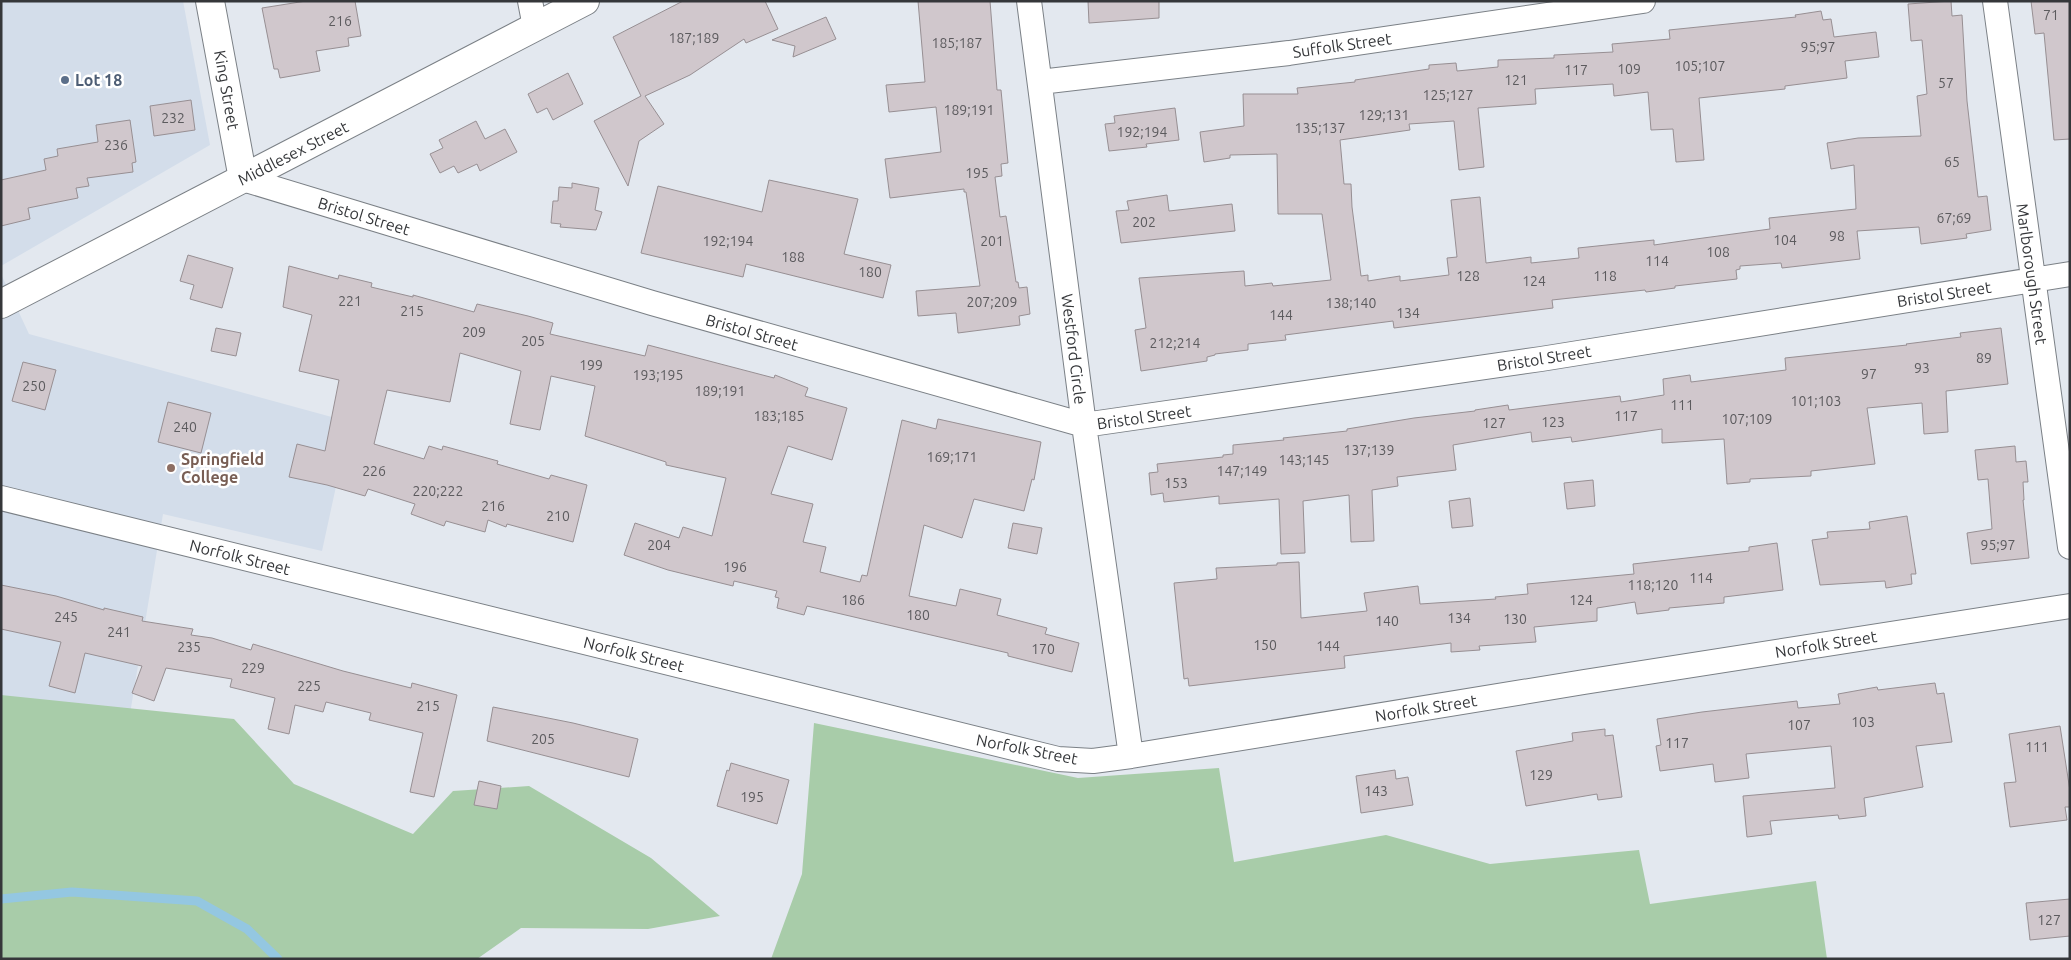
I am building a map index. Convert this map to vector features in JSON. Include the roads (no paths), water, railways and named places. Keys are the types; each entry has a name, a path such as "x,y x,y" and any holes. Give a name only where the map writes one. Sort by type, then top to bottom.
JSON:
{"street":[{"name":"King Street","path":"210,1 243,179"},
{"name":"Middlesex Street","path":"1,304 243,179 533,14 585,1"},
{"name":"Westford Circle","path":"1029,1 1084,425 1131,756"},
{"name":"Suffolk Street","path":"1040,82 1289,53 1644,1"},
{"name":"Marlborough Street","path":"1995,1 2070,547"},
{"name":"Bristol Street","path":"243,179 652,303 1084,425 1540,359 2070,274"},
{"name":"Norfolk Street","path":"1,498 1058,759 1093,761 2070,606"}],"waterway":[{"path":"1,899 72,892 197,901 247,929 278,959"}],"place":[{"name":"Lot 18","path":"65,80"},
{"name":"Springfield College","path":"171,468"}]}
